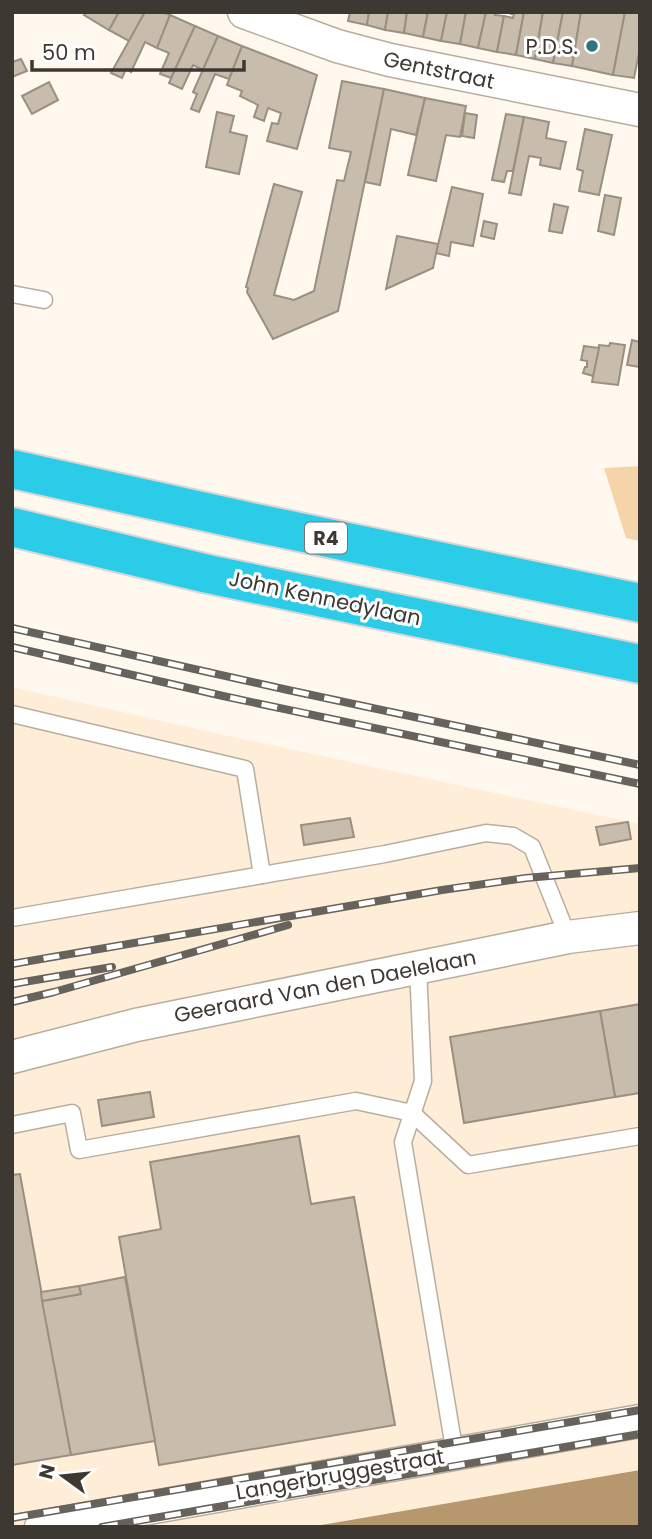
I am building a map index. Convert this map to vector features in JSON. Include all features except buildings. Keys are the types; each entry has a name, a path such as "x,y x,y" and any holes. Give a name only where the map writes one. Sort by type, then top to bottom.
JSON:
{"highway":[{"name":"R4","path":"12,469 640,603"},
{"name":"John Kennedylaan","path":"12,527 221,576 640,664"}],"street":[{"name":"Gentstraat","path":"244,12 337,46 390,60 640,110"},
{"name":"Geeraard Van den Daelelaan","path":"12,1057 136,1025 418,967 568,937 640,928"},
{"name":"Langerbruggestraat","path":"41,1527 640,1422"}],"lane":[{"path":"12,294 44,300"},
{"path":"12,714 245,769 262,875"},
{"path":"12,918 385,854 486,833 513,836 533,847 568,937"},
{"path":"418,967 423,1081 403,1142 455,1454"},
{"path":"12,1125 72,1112 79,1150 356,1101 412,1113 468,1165 640,1136"}],"shaded area":[{"path":"640,466 640,541 626,538 604,468"},
{"path":"12,687 640,824 640,1470 310,1527 12,1527"},
{"path":"640,1470 640,1527 310,1527"}],"railway":[{"path":"12,628 640,765"},
{"path":"12,647 223,696 640,784"},
{"path":"12,964 442,890 526,878 640,868"},
{"path":"12,1002 288,925"},
{"path":"12,984 112,967"},
{"path":"12,1518 640,1410"},
{"path":"102,1527 640,1434"}],"place":[{"name":"P.D.S.","path":"592,46"}]}
